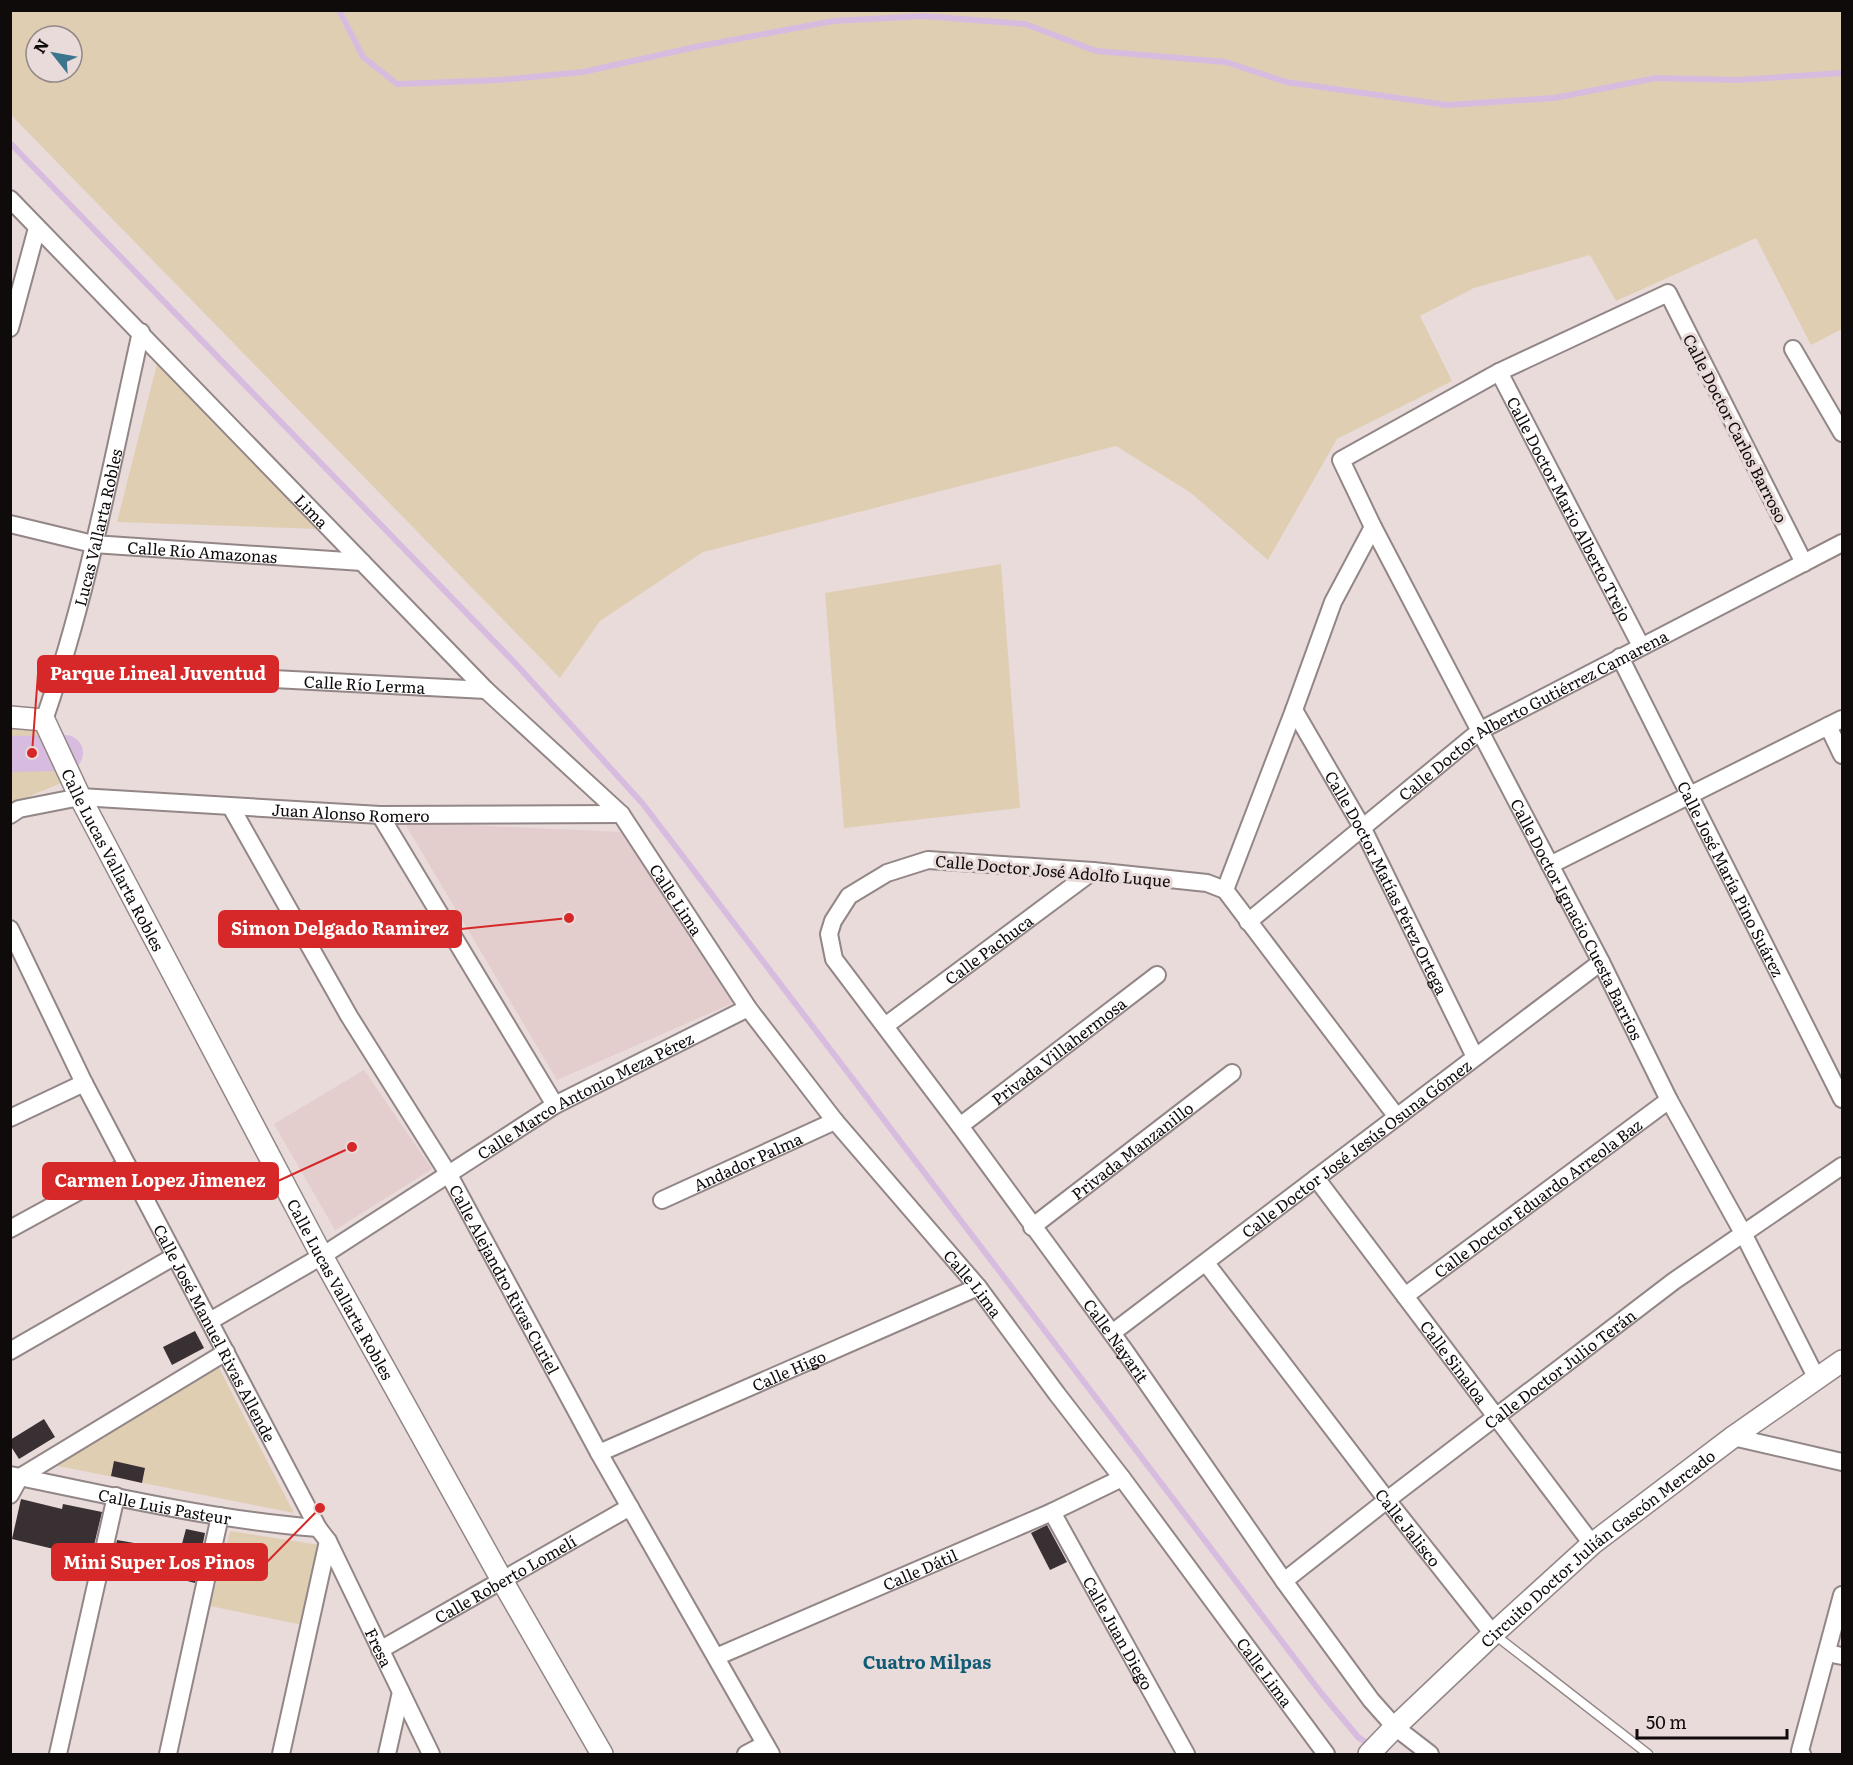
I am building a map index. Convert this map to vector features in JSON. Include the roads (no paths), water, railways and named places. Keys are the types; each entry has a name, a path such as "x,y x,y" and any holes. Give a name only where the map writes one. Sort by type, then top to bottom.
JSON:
{"street":[{"name":"Lima","path":"10,199 486,690 621,814"},
{"path":"10,328 37,228"},
{"name":"Calle Doctor Carlos Barroso","path":"1499,372 1668,293 1804,563"},
{"name":"Lucas Vallarta Robles","path":"44,720 63,668 141,332"},
{"path":"1793,349 1842,433"},
{"name":"Calle Doctor Ignacio Cuesta Barrios","path":"1499,372 1341,460 1373,527 1481,730 1670,1100 1743,1233 1817,1379"},
{"name":"Calle Doctor Mario Alberto Trejo","path":"1499,372 1641,646"},
{"name":"Calle Río Amazonas","path":"10,524 93,544 362,562"},
{"path":"1373,527 1333,602 1225,890 1397,1116"},
{"name":"Calle Doctor Alberto Gutiérrez Camarena","path":"1248,922 1481,730 1842,543"},
{"name":"Calle José María Pino Suárez","path":"1620,657 1842,1099"},
{"name":"Calle Río Lerma","path":"63,668 486,690"},
{"name":"Calle Doctor Matías Pérez Ortega","path":"1294,710 1362,827 1475,1058"},
{"path":"10,717 44,720"},
{"name":"Calle Lucas Vallarta Robles","path":"44,720 80,797 322,1256 602,1755"},
{"path":"1550,865 1835,723 1842,755"},
{"path":"10,815 19,809 80,797"},
{"name":"Juan Alonso Romero","path":"80,797 380,815 621,814"},
{"name":"Calle Alejandro Rivas Curiel","path":"231,807 350,1016 449,1175 599,1453 768,1749"},
{"name":"Calle Lima","path":"621,814 748,1008 835,1121 978,1287 1326,1755"},
{"path":"380,815 555,1106"},
{"name":"Calle Doctor José Adolfo Luque","path":"834,959 829,934 833,921 849,896 887,873 928,860 1093,871 1207,883 1225,890"},
{"name":"Calle Pachuca","path":"885,1026 1093,871"},
{"name":"Calle José Manuel Rivas Allende","path":"10,929 84,1083 323,1535"},
{"name":"Calle Nayarit","path":"834,959 1112,1333 1284,1581 1391,1730 1430,1755"},
{"name":"Calle Doctor José Jesús Osuna Gómez","path":"1112,1333 1601,962"},
{"name":"Privada Villahermosa","path":"960,1126 1156,975"},
{"name":"Calle Marco Antonio Meza Pérez","path":"210,1321 322,1256 555,1106 748,1008"},
{"name":"Privada Manzanillo","path":"1032,1227 1232,1073"},
{"path":"10,1118 84,1083"},
{"name":"Calle Doctor Eduardo Arreola Baz","path":"1405,1296 1670,1100"},
{"name":"Andador Palma","path":"662,1200 835,1121"},
{"path":"10,1229 127,1165"},
{"name":"Calle Doctor Julio Terán","path":"1284,1581 1674,1281 1842,1166"},
{"name":"Calle Sinaloa","path":"1316,1178 1592,1544"},
{"path":"10,1351 175,1256"},
{"name":"Calle Jalisco","path":"1206,1263 1387,1500 1493,1634"},
{"name":"Calle Higo","path":"599,1453 978,1287"},
{"path":"10,1496 13,1475 226,1352"},
{"name":"Circuito Doctor Julián Gascón Mercado","path":"1369,1755 1391,1730 1592,1544 1733,1437 1842,1361"},
{"path":"1733,1437 1842,1462"},
{"name":"Calle Luis Pasteur","path":"13,1475 323,1535"},
{"name":"Calle Dátil","path":"716,1657 1052,1512 1122,1478"},
{"path":"58,1755 116,1496"},
{"name":"Calle Roberto Lomelí","path":"380,1650 630,1508"},
{"name":"Calle Juan Diego","path":"1052,1512 1186,1755"},
{"path":"168,1755 219,1516"},
{"path":"281,1755 323,1535"},
{"name":"Fresa","path":"323,1535 431,1755"},
{"path":"1802,1755 1800,1751 1835,1654 1842,1595"},
{"path":"387,1755 400,1692"},
{"path":"746,1755 768,1749"}],"lane":[{"name":"Calle Jalisco","path":"1493,1634 1648,1755"}],"waterway":[{"path":"339,10 363,57 397,84 500,80 583,72 700,46 833,21 924,16 1025,24 1096,51 1226,62 1286,82 1447,105 1554,98 1656,78 1737,80 1842,73"},
{"path":"10,143 514,662 643,804 1322,1694 1358,1737 1372,1747"},
{"path":"10,754 65,753"}],"place":[{"name":"Parque Lineal Juventud","path":"32,753"},
{"name":"Simon Delgado Ramirez","path":"569,918"},
{"name":"Carmen Lopez Jimenez","path":"352,1147"},
{"name":"Mini Super Los Pinos","path":"320,1508"}],"district":[{"name":"Cuatro Milpas","path":"927,1661"}]}
